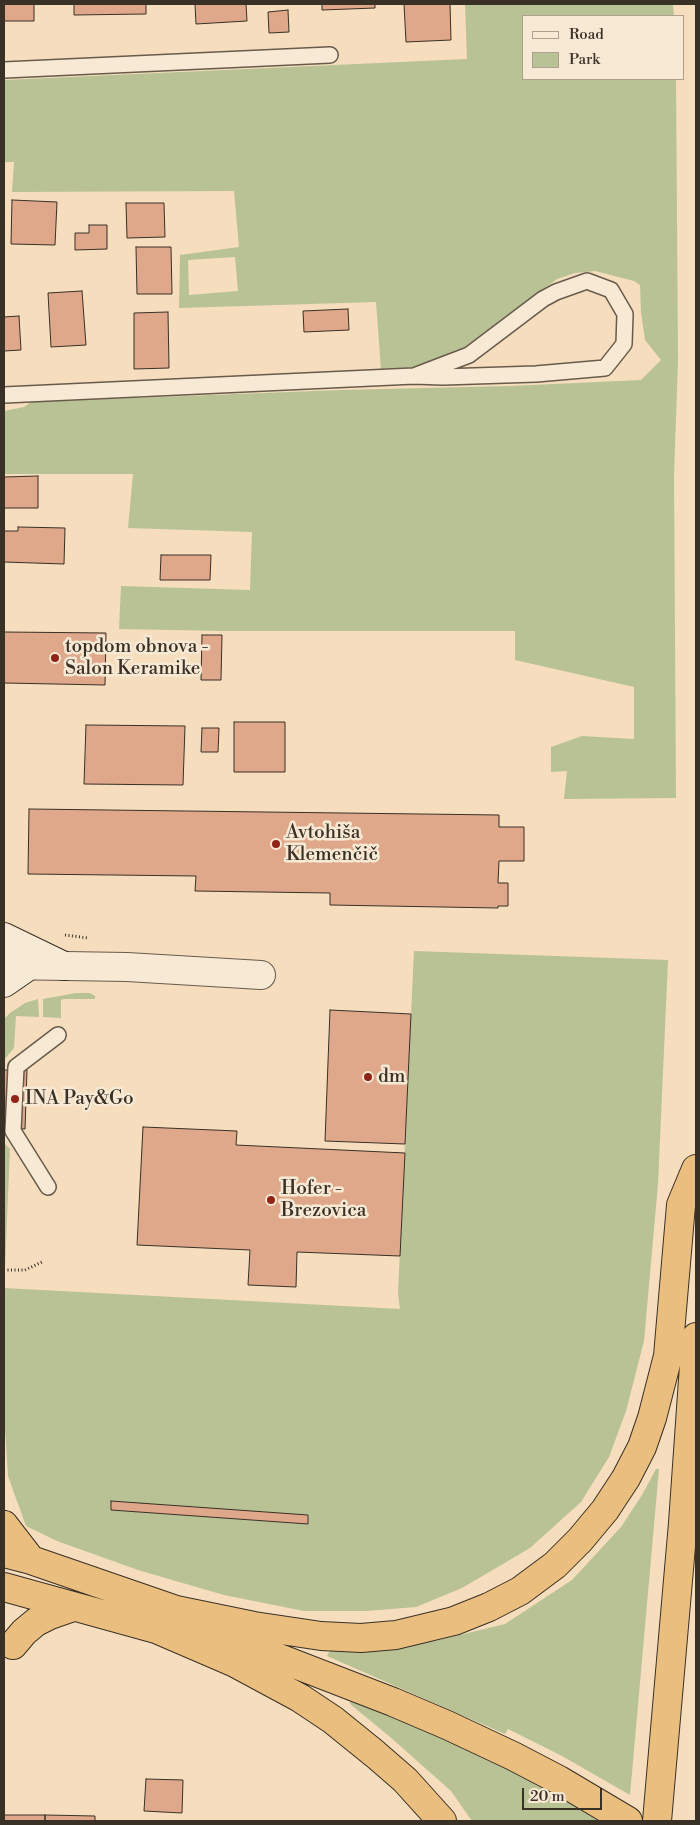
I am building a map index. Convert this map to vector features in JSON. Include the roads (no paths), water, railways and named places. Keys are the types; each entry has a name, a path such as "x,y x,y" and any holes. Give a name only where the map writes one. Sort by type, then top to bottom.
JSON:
{"highway":[{"path":"176,1610 254,1626 321,1636 361,1638 396,1636 454,1621 489,1607 520,1591 555,1564 580,1540 605,1510 626,1478 642,1447 652,1418 668,1356 681,1205 696,1169"},
{"path":"657,1821 683,1523 696,1337"},
{"path":"4,1525 31,1560"},
{"path":"4,1553 31,1560 176,1610 261,1651 393,1702 513,1756 559,1780 628,1821"},
{"path":"4,1587 156,1629 261,1651"},
{"path":"8,1652 24,1632 36,1622 73,1607"},
{"path":"156,1629 235,1663 300,1698 333,1720 405,1780 442,1821"}],"street":[{"path":"4,937 64,966"},
{"path":"4,983 17,965 127,968 261,975"}],"lane":[{"path":"4,70 330,55"},
{"path":"4,395 414,376 536,374 604,368 624,344 625,314 611,290 587,281 556,292 543,299 469,355 414,376"},
{"path":"48,1186 13,1132 16,1067 58,1035"}],"place":[{"name":"topdom obnova - Salon Keramike","path":"55,658"},
{"name":"Avtohiša Klemenčič","path":"276,844"},
{"name":"dm","path":"368,1077"},
{"name":"INA Pay&Go","path":"15,1099"},
{"name":"Hofer - Brezovica","path":"271,1200"}]}
